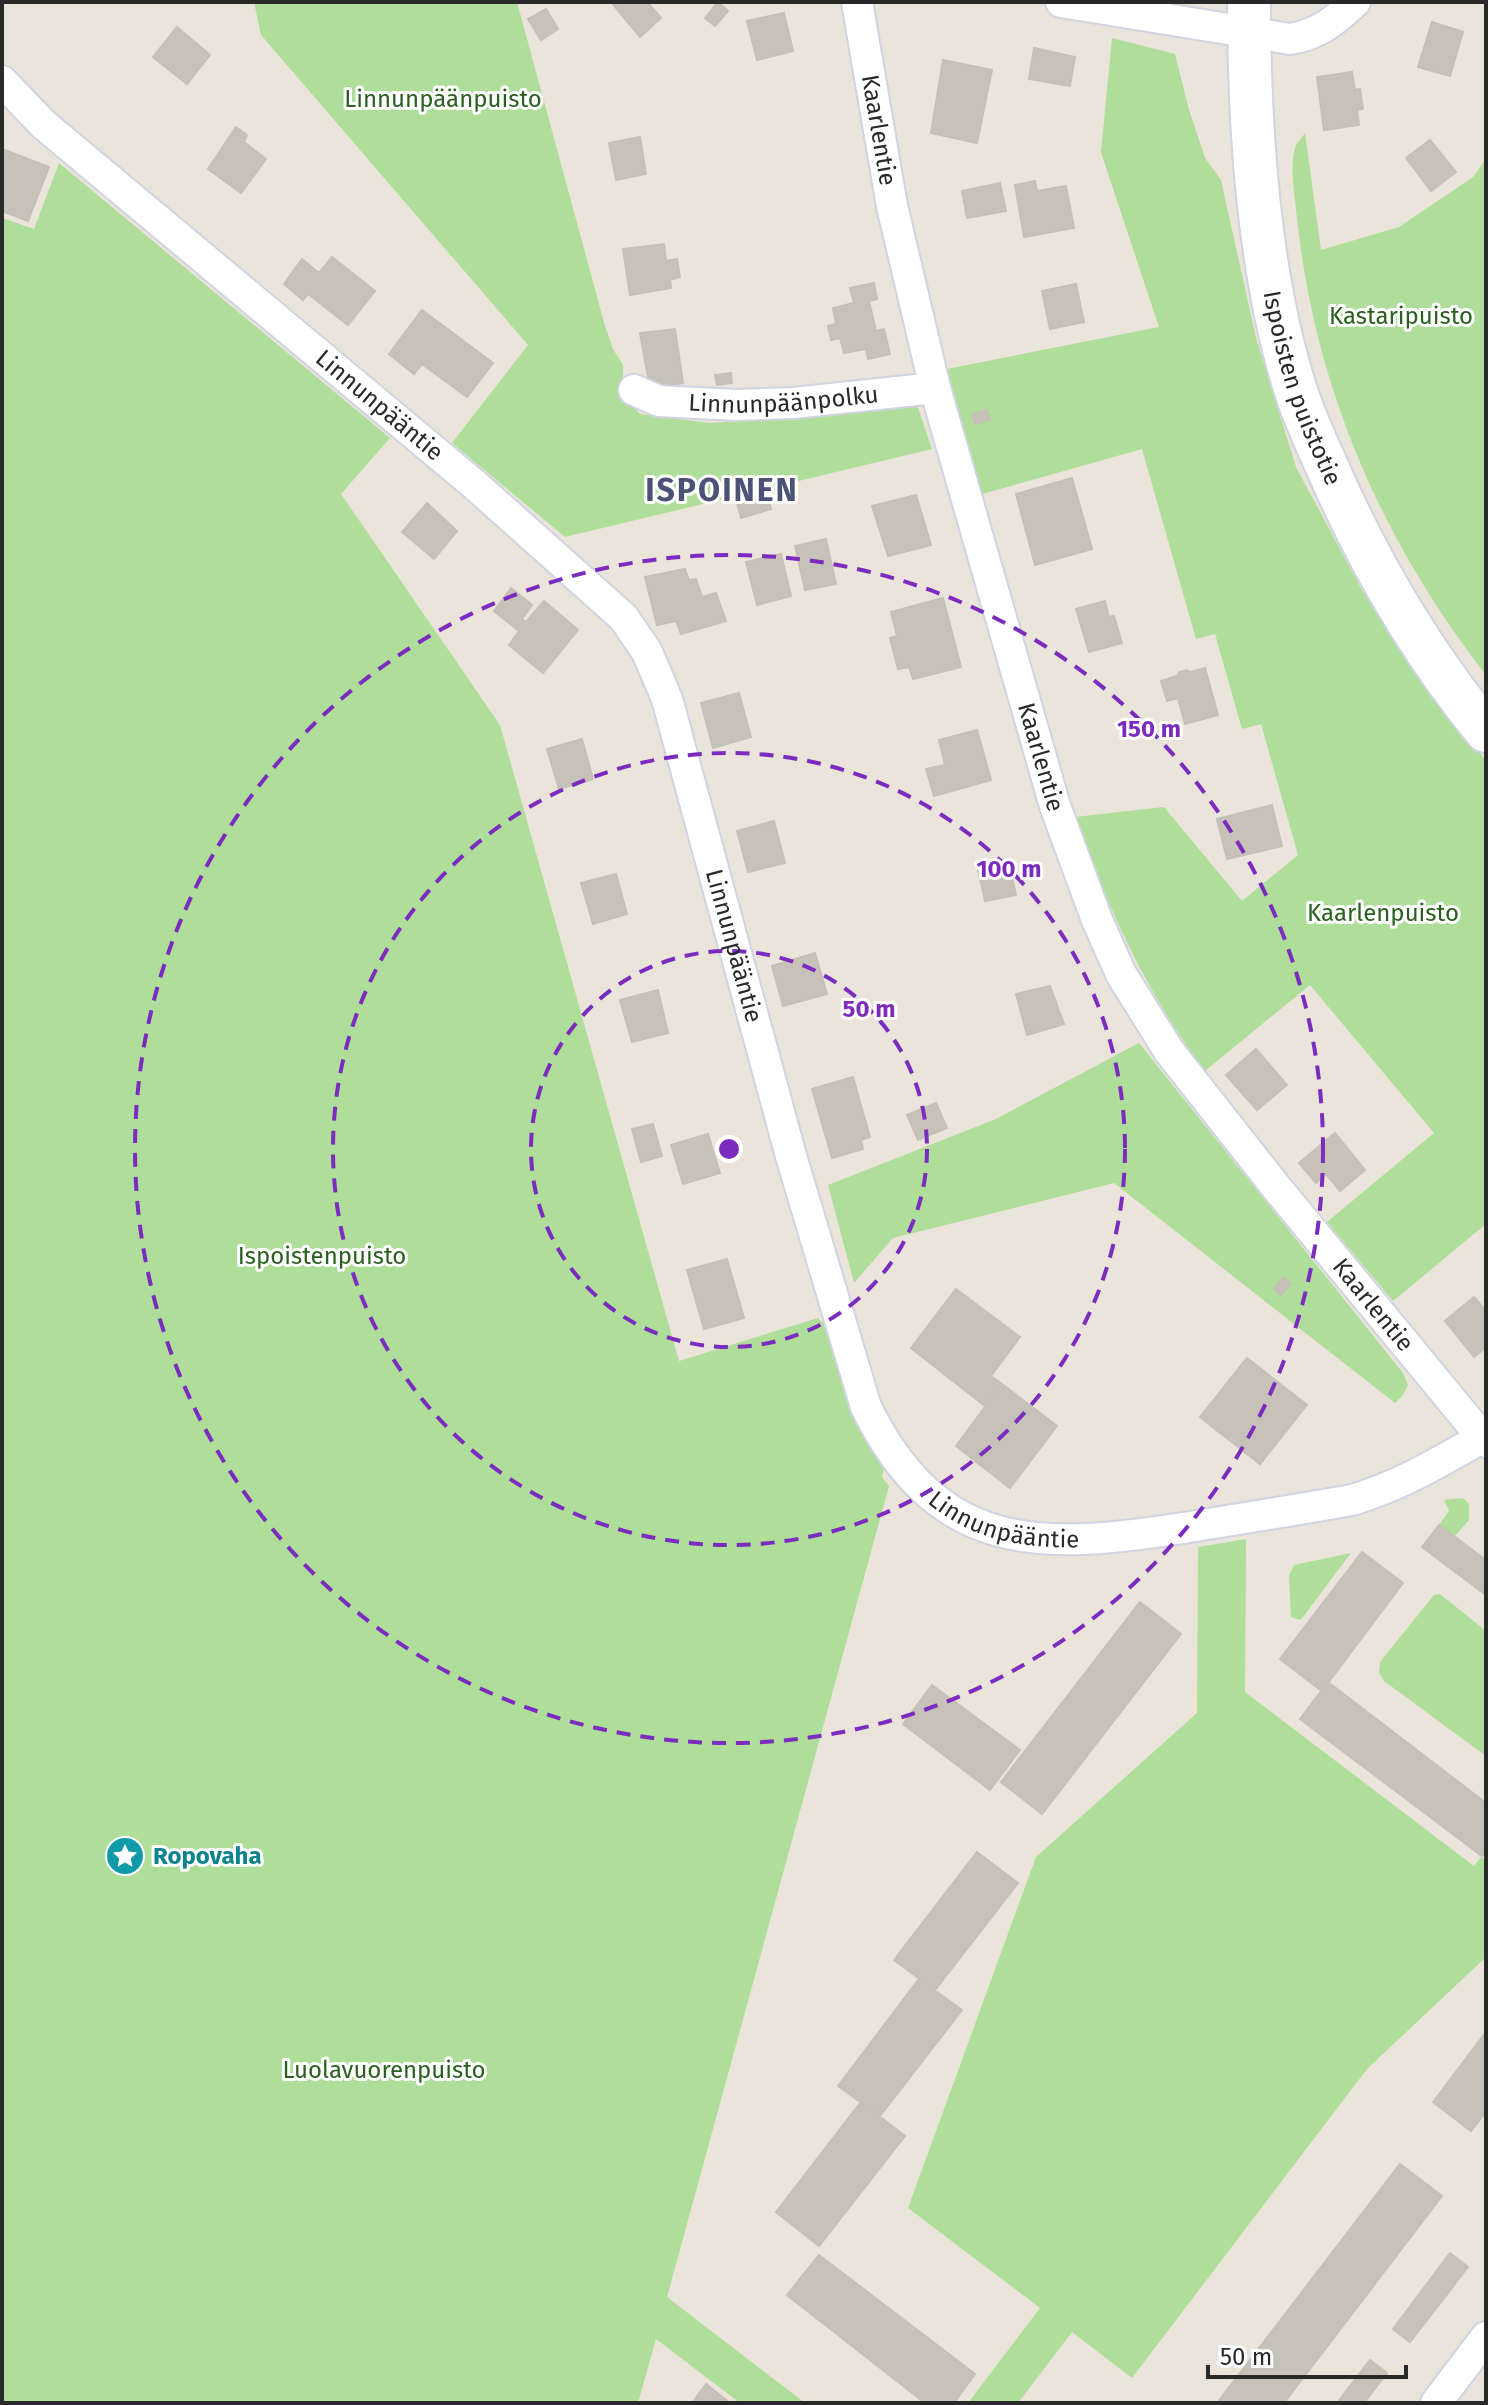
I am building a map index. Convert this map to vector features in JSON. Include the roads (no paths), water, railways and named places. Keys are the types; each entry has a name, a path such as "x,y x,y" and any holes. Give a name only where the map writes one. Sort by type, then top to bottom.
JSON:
{"main road":[{"name":"Ispoisten puistotie","path":"1249,18 1259,202 1272,288 1295,388 1352,523 1387,590 1452,690 1486,731"}],"street":[{"name":"Kaarlentie","path":"857,2 892,206 935,388 1055,806 1079,878 1121,974 1169,1051 1483,1440"},
{"path":"1061,2 1249,18 1290,39 1310,35 1327,26 1355,2"},
{"name":"Linnunpääntie","path":"2,81 43,124 526,529 624,618 638,638 667,699 791,1156 866,1407 884,1444 919,1484 941,1504 990,1530 1033,1539 1076,1540 1142,1534 1352,1500 1416,1476 1483,1440"},
{"name":"Linnunpäänpolku","path":"634,390 659,401 736,405 793,403 935,388"},
{"path":"1436,2403 1486,2337"}],"place":[{"name":"Ropovaha","path":"125,1856"}],"district":[{"name":"ISPOINEN","path":"722,490"}],"park label":[{"name":"Linnunpäänpuisto","path":"443,99"},
{"name":"Kastaripuisto","path":"1401,316"},
{"name":"Kaarlenpuisto","path":"1383,913"},
{"name":"Ispoistenpuisto","path":"322,1256"},
{"name":"Luolavuorenpuisto","path":"384,2070"}]}
